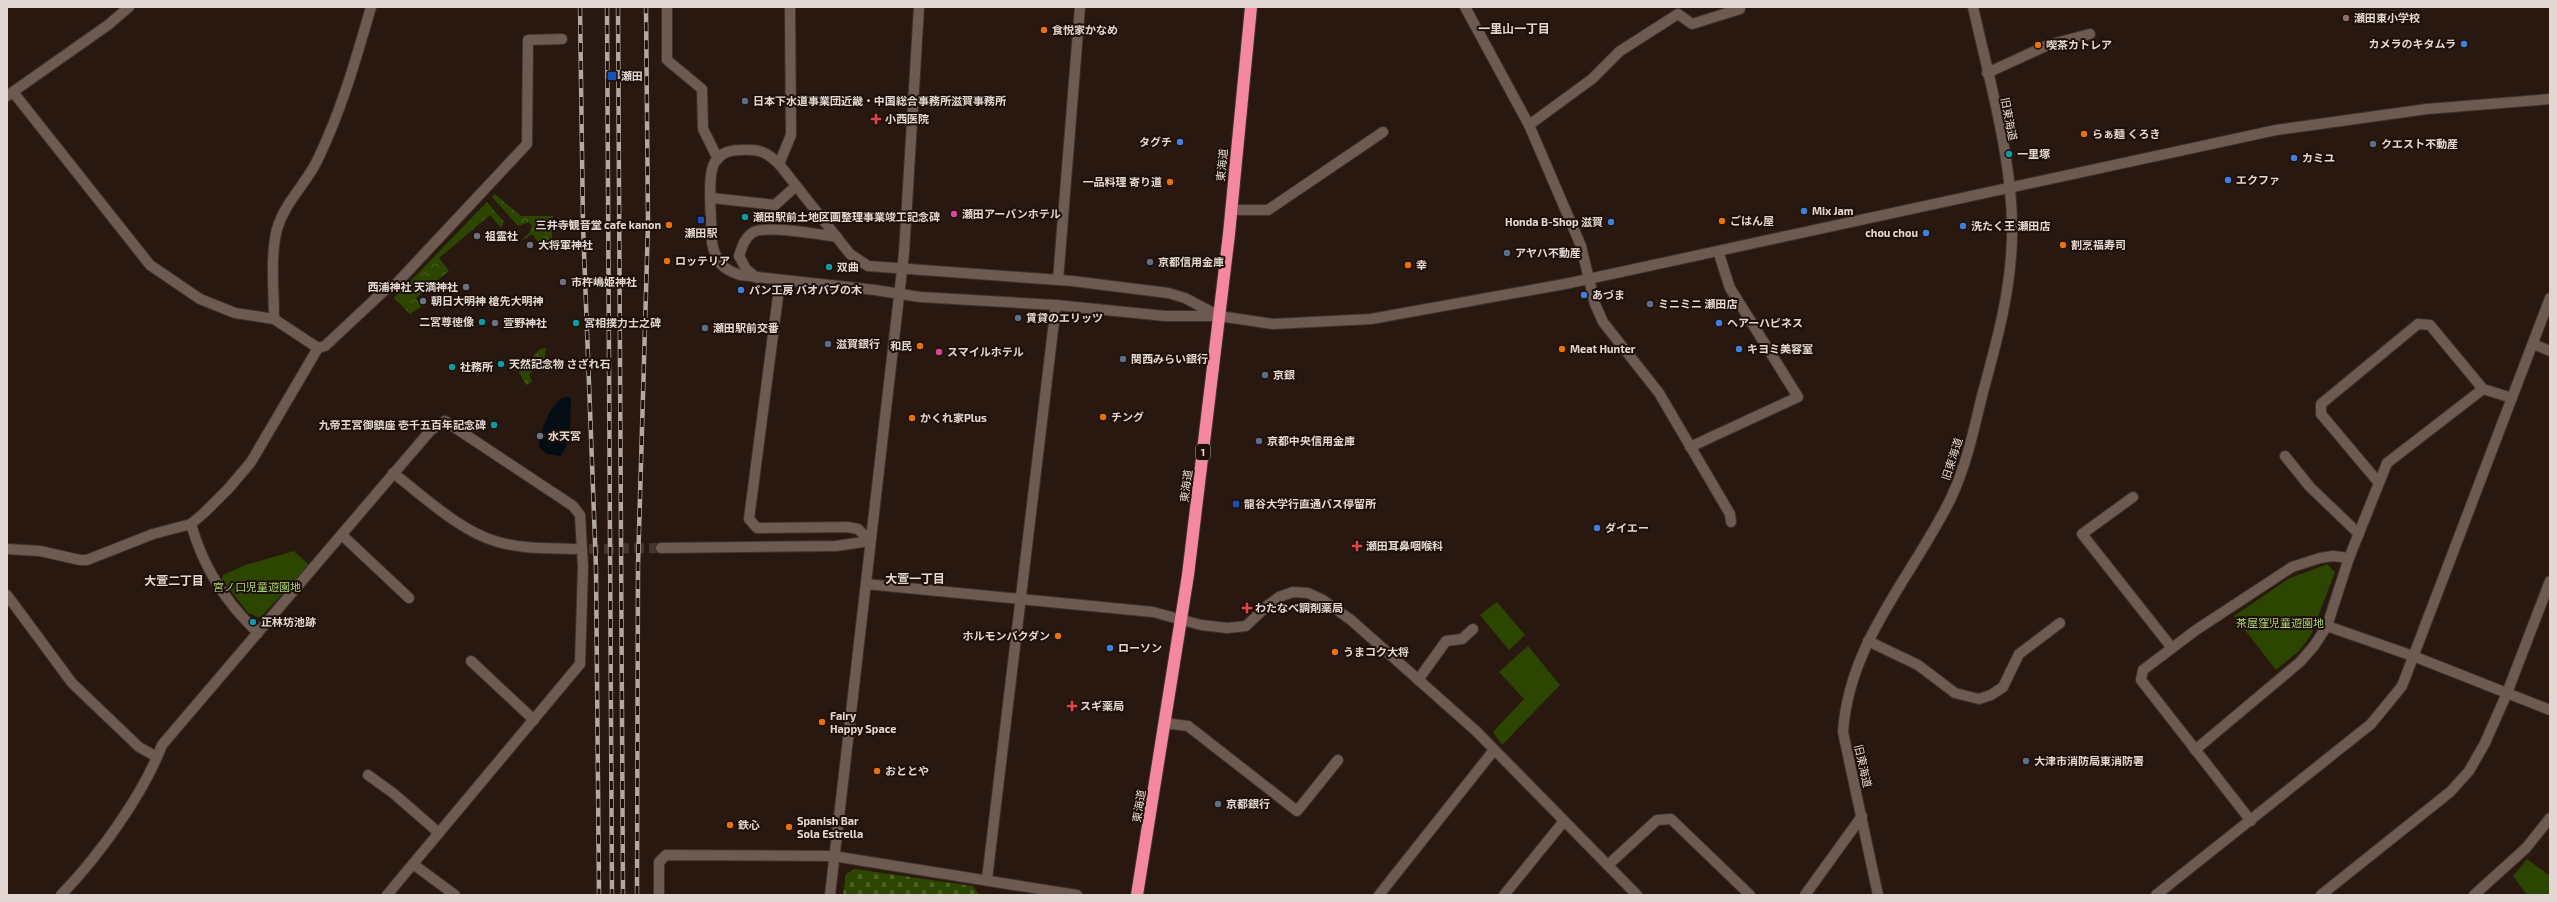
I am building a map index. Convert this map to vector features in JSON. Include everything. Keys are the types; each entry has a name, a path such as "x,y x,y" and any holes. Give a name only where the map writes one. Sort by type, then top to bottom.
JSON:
{"highway":[{"name":"東海道","path":"1137,895 1180,620 1219,316 1251,7"}],"street":[{"path":"129,7 108,25 10,94 150,265 179,287 212,305 235,313 274,319 318,348"},
{"path":"274,319 274,253 278,227 288,203 317,160 355,65 371,7"},
{"path":"667,7 667,60 702,89 703,129 718,159"},
{"path":"779,164 791,135 790,7"},
{"path":"830,895 833,856 900,294 919,7"},
{"path":"1058,280 1080,7"},
{"path":"1465,7 1529,125 1581,246 1589,279 1603,322 1659,393 1730,514 1730,522"},
{"name":"旧東海道","path":"1878,895 1843,732 1845,709 1868,642 1892,594 1950,499 1964,466 2009,285 2012,237 2009,187 1973,7"},
{"path":"1529,125 1592,78 1620,51 1678,14 1692,24 1740,9"},
{"path":"1987,73 2048,45 2090,34"},
{"path":"7,549 40,551 80,560 87,560 152,534 190,524 229,488 251,462 318,348 325,346 387,288 395,285 527,144 528,40 562,39"},
{"path":"1219,316 1185,298 1168,293 1058,280 902,270 868,266 857,261 779,164 765,152 757,149 730,150 718,159 713,166 711,176 712,243 720,265 727,271 757,278 780,281 956,300 1056,305 1165,316 1219,316 1273,324 1371,319 1589,279 2276,130 2427,108 2550,99"},
{"path":"1231,210 1268,210 1384,132"},
{"path":"712,198 775,206 796,186"},
{"path":"757,278 746,269 739,256 743,242 754,232 766,230 838,238"},
{"path":"1690,447 1798,396 1730,288 1718,250"},
{"path":"780,281 749,519 756,528 847,527 858,529 870,541"},
{"path":"2156,895 2251,821 2371,724 2402,686 2550,298"},
{"path":"987,879 1056,305"},
{"path":"2378,483 2321,414 2321,404 2418,324 2430,325 2483,389 2512,398"},
{"path":"2533,344 2550,351"},
{"path":"2195,750 2300,662 2314,646 2327,626 2349,558 2387,463 2483,389"},
{"path":"61,895 89,866 152,771 162,745 342,535 393,473 437,425 441,422 450,422 573,506 580,515 583,567 580,664 387,895"},
{"path":"2286,456 2310,487 2358,534"},
{"path":"393,473 465,527 481,536 515,546 574,549"},
{"path":"2133,497 2082,534 2172,648"},
{"path":"190,524 201,554 216,584 235,610 258,633"},
{"path":"342,535 409,598"},
{"path":"661,548 828,546 870,541"},
{"path":"2251,821 2141,680 2143,670 2196,630 2292,567 2320,558 2333,556 2349,558"},
{"path":"2321,895 2450,792 2469,771 2486,742 2507,693 2550,581"},
{"path":"866,584 1153,612 1180,620 1227,628 1246,626 1266,606 1293,592 1308,593 1323,600 1351,620 1418,680 1494,750 1637,895"},
{"path":"7,595 72,683 139,747 157,757"},
{"path":"1868,642 1918,665 1955,693 1979,699 1991,695 2003,687 2019,654 2060,623"},
{"path":"2327,626 2413,656 2550,710"},
{"path":"1418,680 1446,641 1462,639 1474,629"},
{"path":"471,661 534,720"},
{"path":"1164,723 1188,726 1297,811 1338,760"},
{"path":"1379,895 1494,750"},
{"path":"368,775 393,793 439,833"},
{"path":"1805,895 1862,816"},
{"path":"2474,895 2526,848 2550,818"},
{"path":"1608,865 1657,820 1671,819 1750,895"},
{"path":"1504,895 1564,821"},
{"path":"658,895 659,862 666,855 833,856 987,879 1077,895"},
{"path":"413,864 455,895"}],"green space":[{"path":"495,194 521,216 553,216 552,238 540,245 532,234 520,242 530,232 532,226 529,222 518,226 492,197"},
{"path":"487,202 504,222 501,228 490,215 439,258 449,271 416,298 421,307 410,314 394,298"},
{"path":"546,348 543,369 539,367 529,374 532,382 526,385 519,372 540,349"},
{"name":"宮ノ口児童遊園地","path":"294,551 309,565 260,618 248,613 222,579 223,575 245,565"},
{"name":"茶屋窪児童遊園地","path":"2327,564 2335,572 2311,635 2299,651 2276,670 2234,616 2288,579"},
{"path":"1497,602 1525,635 1509,650 1480,615"},
{"path":"1528,646 1560,685 1502,745 1493,732 1524,699 1499,672"},
{"path":"2527,859 2550,876 2550,895 2527,895 2513,876"},
{"path":"855,869 973,886 979,895 843,895 846,874"}],"shaded area":[{"path":"568,397 571,399 570,429 565,450 561,456 547,454 539,447 544,425 556,403"}],"tunnel":[{"path":"574,549 661,548"}],"railway":[{"path":"580,7 583,225 596,568 599,895"},
{"path":"607,7 612,895"},
{"path":"618,7 623,895"},
{"path":"637,895 638,566 648,224 646,7"}],"place":[{"name":"瀬田東小学校","path":"2346,18"},
{"name":"食悦家かなめ","path":"1044,30"},
{"name":"カメラのキタムラ","path":"2464,44"},
{"name":"喫茶カトレア","path":"2038,45"},
{"name":"瀬田","path":"612,76"},
{"name":"日本下水道事業団近畿・中国総合事務所滋賀事務所","path":"745,101"},
{"name":"小西医院","path":"876,119"},
{"name":"らぁ麺 くろき","path":"2084,134"},
{"name":"タグチ","path":"1180,142"},
{"name":"クエスト不動産","path":"2373,144"},
{"name":"一里塚","path":"2009,154"},
{"name":"カミユ","path":"2294,158"},
{"name":"エクファ","path":"2228,180"},
{"name":"一品料理 寄り道","path":"1170,182"},
{"name":"Mix Jam","path":"1804,211"},
{"name":"瀬田アーバンホテル","path":"954,214"},
{"name":"瀬田駅前土地区画整理事業竣工記念碑","path":"745,217"},
{"name":"瀬田駅","path":"701,220"},
{"name":"ごはん屋","path":"1722,221"},
{"name":"Honda B-Shop 滋賀","path":"1611,222"},
{"name":"三井寺観音堂 cafe kanon","path":"669,225"},
{"name":"洗たく王 瀬田店","path":"1963,226"},
{"name":"chou chou","path":"1926,233"},
{"name":"祖霊社","path":"477,236"},
{"name":"大将軍神社","path":"530,245"},
{"name":"割烹福寿司","path":"2063,245"},
{"name":"アヤハ不動産","path":"1507,253"},
{"name":"ロッテリア","path":"667,261"},
{"name":"京都信用金庫","path":"1150,262"},
{"name":"幸","path":"1408,265"},
{"name":"双曲","path":"829,267"},
{"name":"市杵嶋姫神社","path":"563,282"},
{"name":"西浦神社 天満神社","path":"466,287"},
{"name":"パン工房 バオバブの木","path":"741,290"},
{"name":"あづま","path":"1584,295"},
{"name":"朝日大明神 槍先大明神","path":"423,301"},
{"name":"ミニミニ 瀬田店","path":"1650,304"},
{"name":"賃貸のエリッツ","path":"1018,318"},
{"name":"二宮尊徳像","path":"482,322"},
{"name":"萱野神社","path":"495,323"},
{"name":"宮相撲力士之碑","path":"576,323"},
{"name":"ヘアーハピネス","path":"1719,323"},
{"name":"瀬田駅前交番","path":"705,328"},
{"name":"滋賀銀行","path":"828,344"},
{"name":"和民","path":"920,346"},
{"name":"Meat Hunter","path":"1562,349"},
{"name":"キヨミ美容室","path":"1739,349"},
{"name":"スマイルホテル","path":"939,352"},
{"name":"関西みらい銀行","path":"1123,359"},
{"name":"天然記念物 さざれ石","path":"501,364"},
{"name":"社務所","path":"452,367"},
{"name":"京銀","path":"1265,375"},
{"name":"チング","path":"1103,417"},
{"name":"かくれ家Plus","path":"912,418"},
{"name":"九帝王宮御鎮座 壱千五百年記念碑","path":"494,425"},
{"name":"水天宮","path":"540,436"},
{"name":"京都中央信用金庫","path":"1259,441"},
{"name":"龍谷大学行直通バス停留所","path":"1236,504"},
{"name":"ダイエー","path":"1597,528"},
{"name":"瀬田耳鼻咽喉科","path":"1357,546"},
{"name":"わたなべ調剤薬局","path":"1247,608"},
{"name":"正林坊池跡","path":"253,622"},
{"name":"ホルモンバクダン","path":"1058,636"},
{"name":"ローソン","path":"1110,648"},
{"name":"うまコク大将","path":"1335,652"},
{"name":"スギ薬局","path":"1072,706"},
{"name":"Fairy Happy Space","path":"822,722"},
{"name":"大津市消防局東消防署","path":"2026,761"},
{"name":"おととや","path":"877,771"},
{"name":"京都銀行","path":"1218,804"},
{"name":"鉄心","path":"730,825"},
{"name":"Spanish Bar Sola Estrella","path":"789,827"}],"district":[{"name":"一里山一丁目","path":"1514,29"},
{"name":"大萱一丁目","path":"915,579"},
{"name":"大萱二丁目","path":"174,581"}]}
